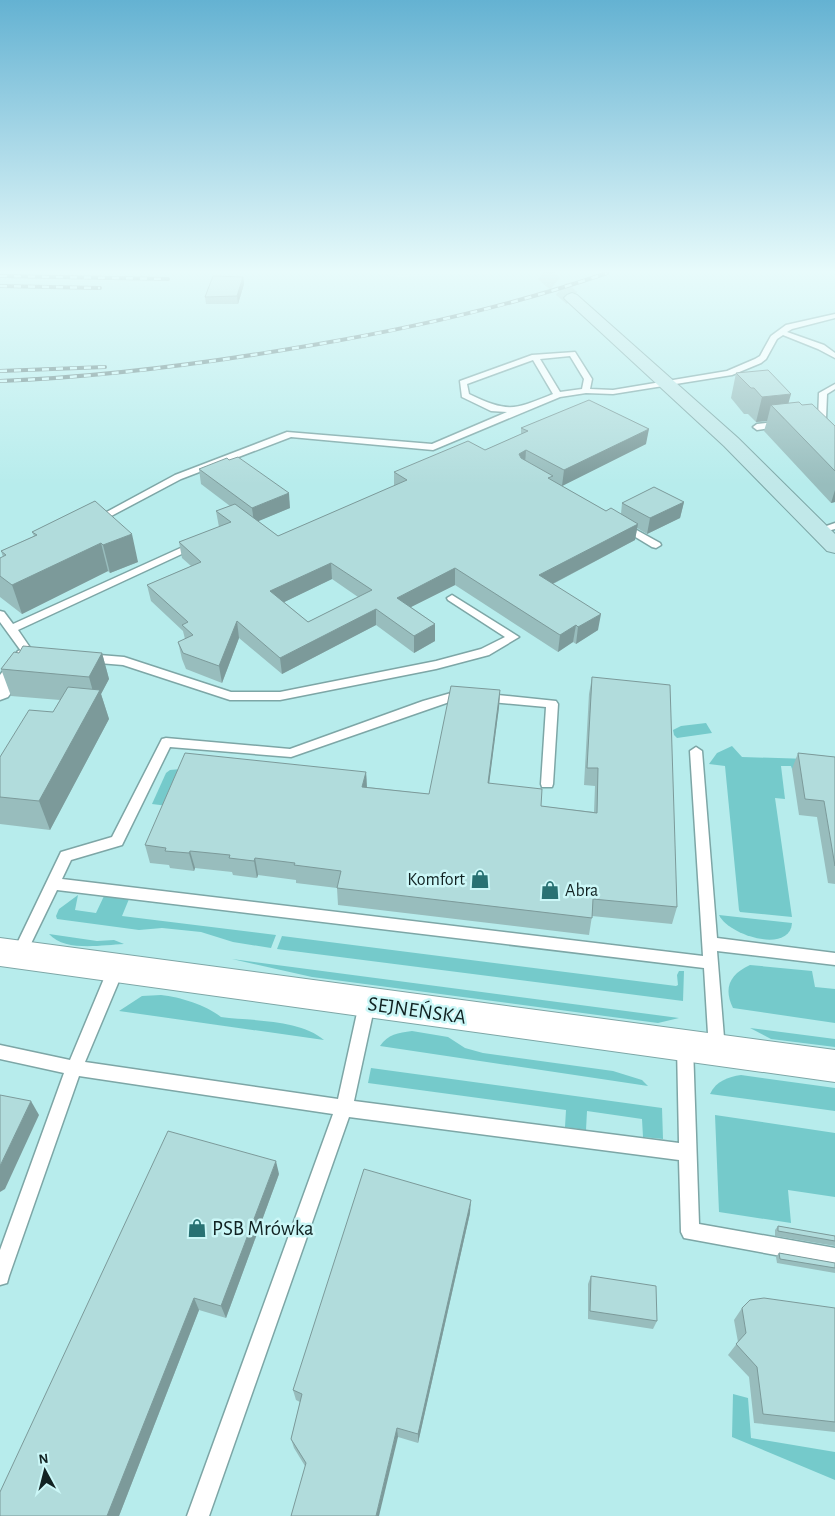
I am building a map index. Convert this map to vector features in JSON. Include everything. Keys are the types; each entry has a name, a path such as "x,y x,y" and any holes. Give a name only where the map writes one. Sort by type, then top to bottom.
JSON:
{"main road":[{"path":"623,344 827,528 835,546"}],"street":[{"path":"0,692 38,653"},
{"name":"SEJNEŃSKA","path":"10,953 367,1004 835,1066"}],"lane":[{"path":"85,526 178,477 290,434 433,446 558,395 586,391 613,392 729,373 750,366 763,357 771,344"},
{"path":"813,344 822,347 835,356"},
{"path":"521,410 494,409 465,395 463,384 535,357 572,354 588,379 586,391"},
{"path":"535,357 558,395"},
{"path":"835,386 823,393 817,420 835,433"},
{"path":"757,426 794,423"},
{"path":"612,520 656,545"},
{"path":"12,629 208,539"},
{"path":"76,656 124,661 230,696 280,696 436,665 486,652 513,637 452,598"},
{"path":"0,614 12,629 38,653"},
{"path":"10,953 54,884 66,856 117,841 166,742 291,753 426,704 458,695 552,704 547,784"},
{"path":"696,751 712,964 689,1153 690,1232 835,1257"},
{"path":"54,884 92,887 712,964"},
{"path":"711,944 835,959"},
{"path":"0,1276 74,1068 116,969"},
{"path":"198,1516 344,1108 367,1004"},
{"path":"0,1052 74,1068 344,1108 689,1153"}],"shaded area":[{"path":"0,344 835,344 835,1516 0,1516"},
{"path":"706,723 712,733 677,738 674,735 673,730 681,726"},
{"path":"732,746 742,757 809,759 792,769 791,766 781,766 785,799 775,798 792,917 740,912 739,910 725,766 709,764 717,753"},
{"path":"181,769 168,806 152,804 166,773 170,770"},
{"path":"78,895 75,910 96,913 104,896 129,899 122,916 276,935 271,948 233,942 201,932 162,928 139,930 57,919 56,916 59,909"},
{"path":"719,915 792,923 789,932 781,938 771,940 746,935 725,923"},
{"path":"49,934 97,941 114,940 124,944 74,945 56,940"},
{"path":"282,936 676,986 678,985 677,975 679,971 684,971 683,1001 277,949"},
{"path":"232,959 679,1018 658,1023 635,1020 312,977"},
{"path":"750,965 812,971 815,987 835,989 835,1023 733,1008 729,994 730,982 733,977"},
{"path":"161,995 192,1002 221,1017 275,1022 302,1028 324,1040 119,1011 142,996"},
{"path":"750,1028 835,1039 835,1047 771,1039"},
{"path":"412,1031 448,1037 465,1048 483,1053 613,1071 642,1080 648,1086 380,1046 398,1033"},
{"path":"371,1068 662,1108 663,1139 643,1137 642,1119 587,1111 586,1130 565,1127 566,1110 368,1083"},
{"path":"741,1075 835,1088 835,1111 710,1094 723,1080"},
{"path":"715,1115 835,1133 835,1197 788,1190 791,1223 719,1212"},
{"path":"733,1394 748,1398 751,1438 835,1452 835,1480 732,1437"}],"building":[{"path":"768,370 791,394 762,397 736,373"},
{"path":"589,400 649,429 564,470 526,450 519,454 521,458 553,476 548,478 606,511 611,508 638,524 539,575 601,614 578,627 576,625 560,635 455,568 397,598 435,624 414,636 376,609 280,658 237,621 219,666 183,653 178,642 193,635 182,625 188,622 147,585 201,562 179,542 231,522 216,511 235,504 278,536 407,480 394,472 468,441 485,450 528,431 521,428","holes":["331,563 372,590 308,622 270,591"]},
{"path":"799,402 802,405 812,404 835,426 835,471 771,405"},
{"path":"238,457 289,493 252,508 199,469 227,458 229,460"},
{"path":"654,487 684,502 650,518 622,503"},
{"path":"95,501 132,534 103,545 101,543 12,585 0,576 0,558 6,555 1,551 37,535 32,532"},
{"path":"23,646 102,653 89,677 1,669 14,652 19,653"},
{"path":"592,677 670,685 677,907 593,899 592,918 337,888 341,871 255,858 254,861 229,858 230,855 190,851 189,853 165,851 166,848 145,845 185,753 366,772 362,787 429,794 451,686 500,690 488,783 542,789 541,806 597,813 598,768 587,768"},
{"path":"68,687 100,690 39,801 0,797 0,757 29,710 53,712"},
{"path":"798,753 835,757 835,866 824,801 805,799"},
{"path":"0,1095 31,1101 0,1166"},
{"path":"168,1131 276,1161 221,1306 194,1298 107,1516 0,1516 0,1492"},
{"path":"364,1169 471,1200 418,1434 397,1428 376,1516 291,1516 306,1463 291,1439 302,1394 293,1390"},
{"path":"778,1226 835,1236 835,1241 778,1231"},
{"path":"779,1253 835,1263 835,1268 780,1259"},
{"path":"591,1276 656,1286 657,1321 590,1311"},
{"path":"764,1298 835,1308 835,1422 763,1414 757,1367 736,1344 746,1333 742,1308 750,1300"}],"railway":[{"path":"0,381 79,376 157,368 235,358 319,344"},
{"path":"0,371 105,367"}],"place":[{"name":"Komfort","path":"480,879"},
{"name":"Abra","path":"550,890"},
{"name":"PSB Mrówka","path":"197,1228"}]}
